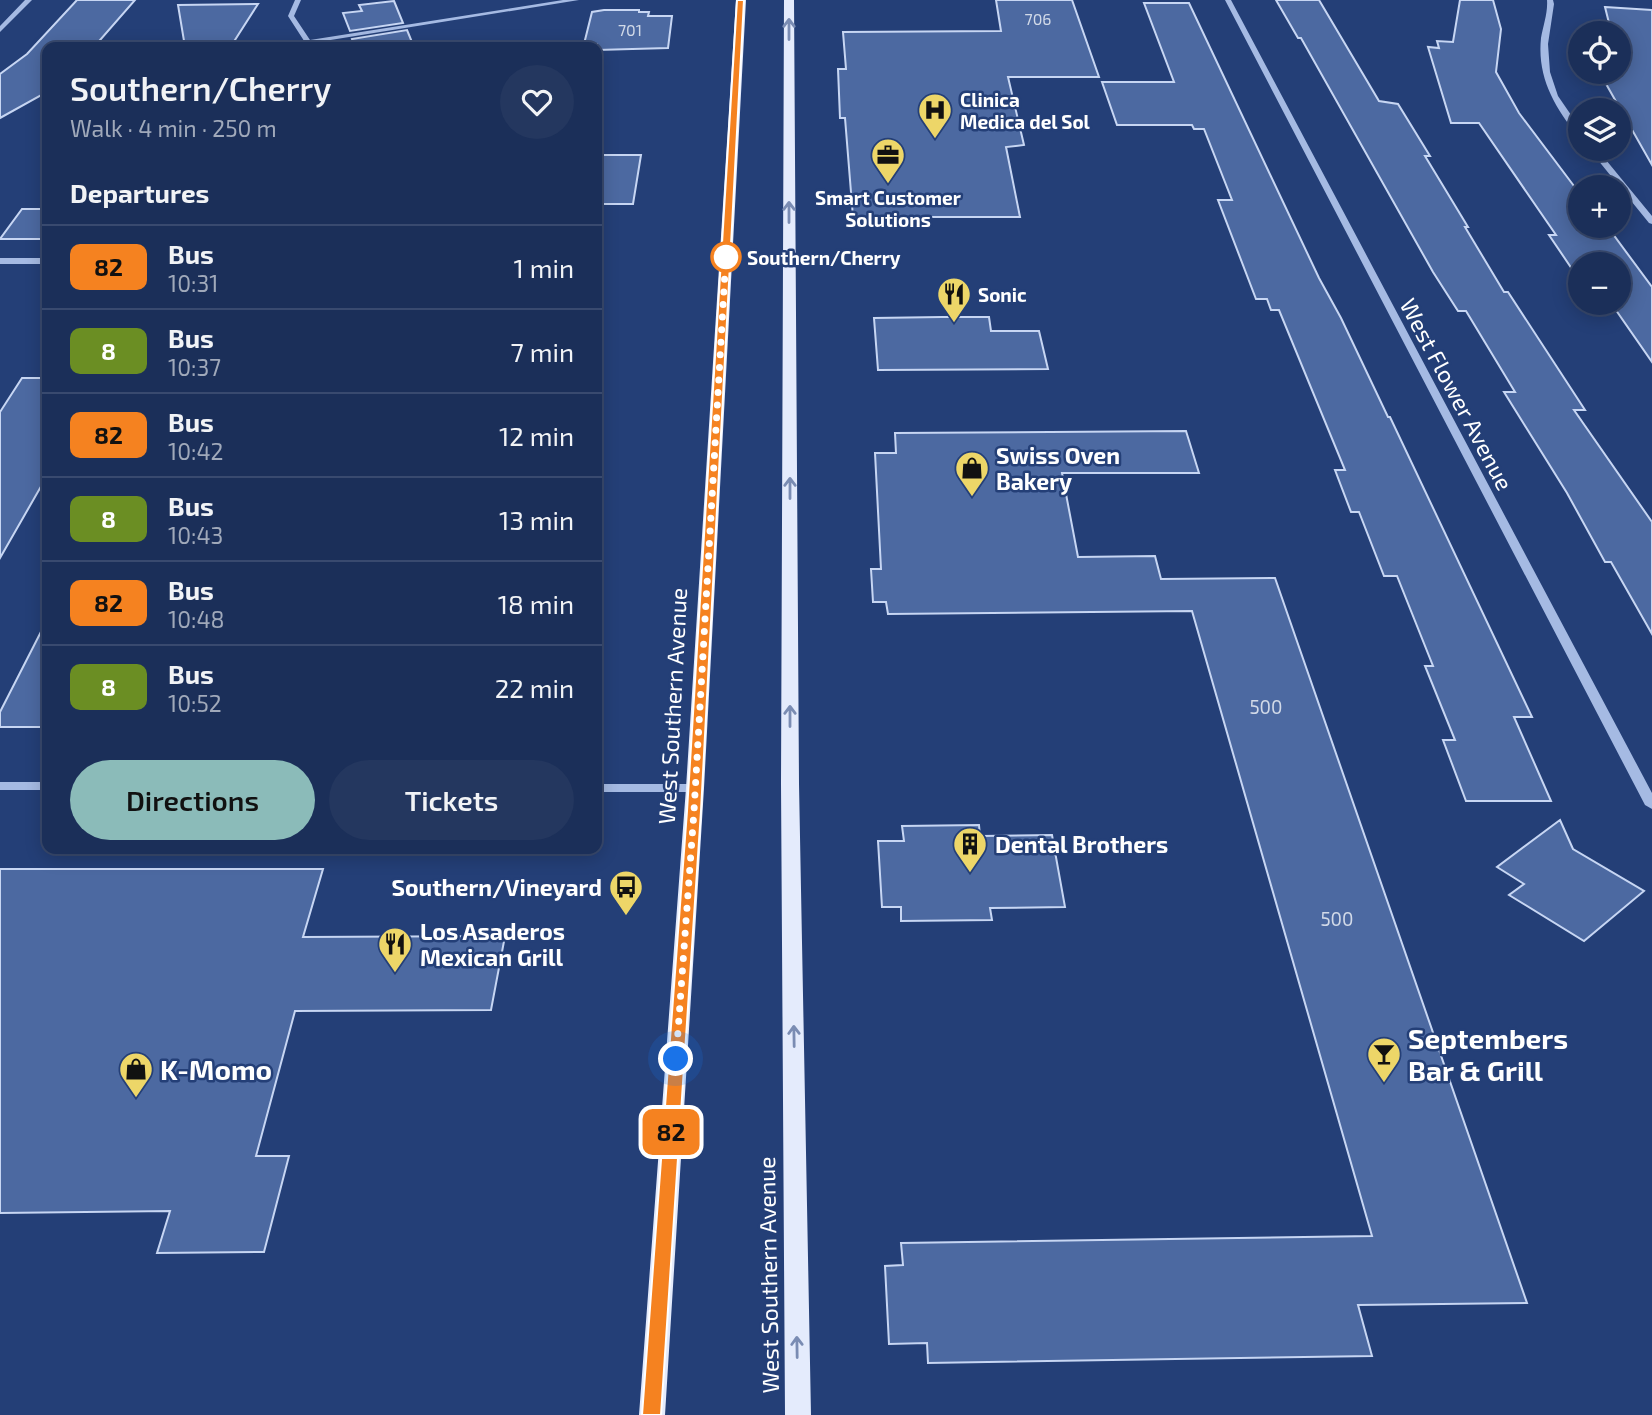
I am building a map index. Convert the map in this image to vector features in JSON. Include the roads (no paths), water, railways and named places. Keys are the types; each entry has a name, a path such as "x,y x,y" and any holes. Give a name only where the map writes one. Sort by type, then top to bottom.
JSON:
{"main road":[{"name":"West Southern Avenue","path":"652,1415 695,788 741,0"},
{"name":"West Southern Avenue","path":"789,0 790,784 798,1415"}],"street":[{"path":"0,30 29,0"},
{"path":"298,0 291,16 307,42"},
{"path":"327,42 576,0"},
{"name":"West Flower Avenue","path":"1228,0 1652,805"},
{"path":"1550,0 1552,6 1546,24 1543,55 1548,86 1568,119"},
{"path":"1603,161 1652,220"},
{"path":"0,261 42,261"},
{"path":"0,786 42,786"},
{"path":"602,788 695,788"}],"place":[{"name":"Clinica Medica del Sol","path":"935,140"},
{"name":"Smart Customer Solutions","path":"888,185"},
{"name":"Southern/Cherry","path":"726,257"},
{"name":"Sonic","path":"954,324"},
{"name":"Swiss Oven Bakery","path":"972,498"},
{"name":"Dental Brothers","path":"970,874"},
{"name":"Southern/Vineyard","path":"626,917"},
{"name":"Los Asaderos Mexican Grill","path":"395,974"},
{"name":"Septembers Bar & Grill","path":"1384,1084"},
{"name":"K-Momo","path":"136,1099"}]}
